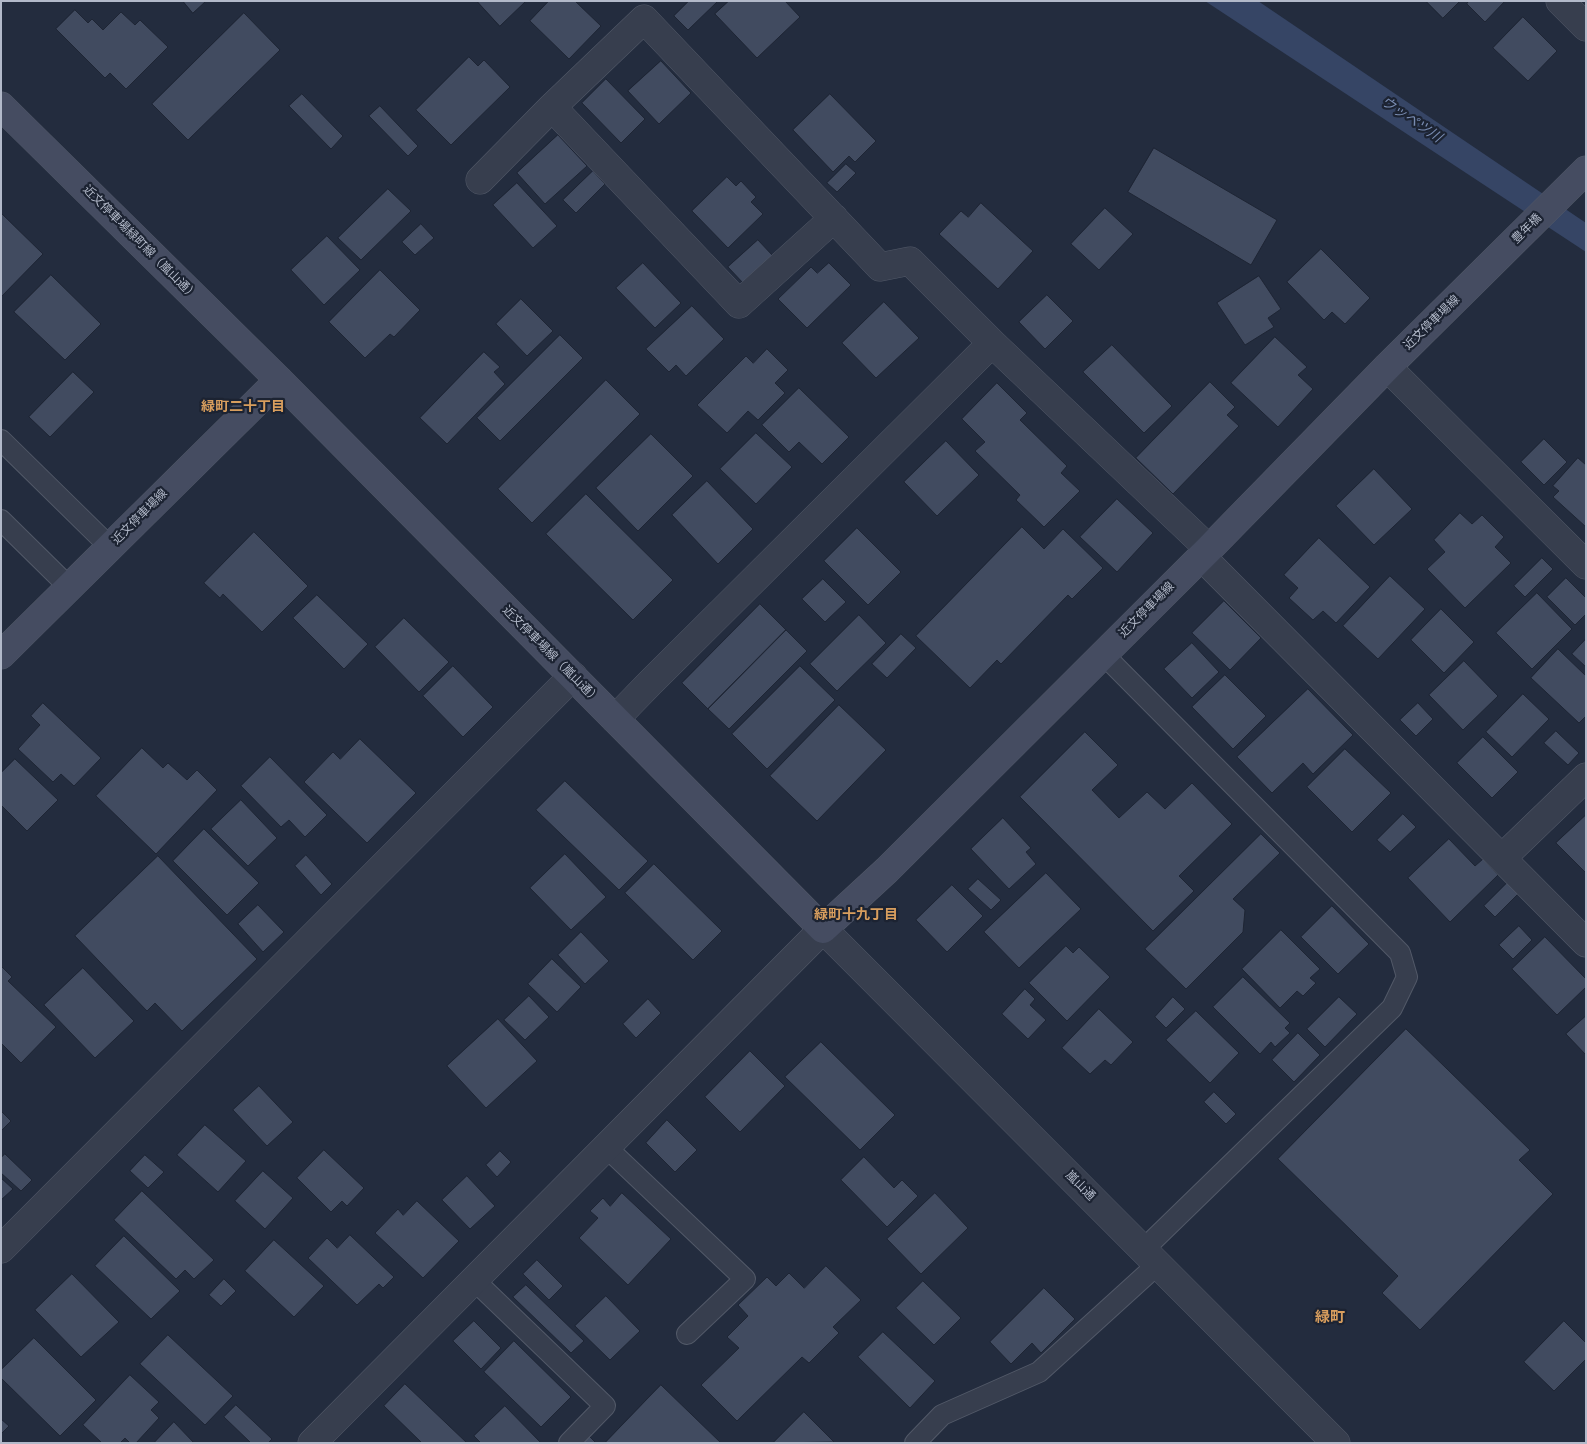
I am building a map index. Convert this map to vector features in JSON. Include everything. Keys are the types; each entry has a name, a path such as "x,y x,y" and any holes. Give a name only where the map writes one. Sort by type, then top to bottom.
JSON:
{"main road":[{"name":"近文停車場緑町線（嵐山通）","path":"4,115 279,380"},
{"name":"豊年橋","path":"1467,288 1586,170"},
{"name":"近文停車場線","path":"823,929 887,870 1205,553 1386,366 1467,288"},
{"name":"近文停車場線","path":"1,655 279,380"},
{"name":"近文停車場線（嵐山通）","path":"279,380 823,929"}],"street":[{"path":"1560,1 1586,27"},
{"path":"480,180 552,107 644,19 880,267 910,262 1205,553 1586,943"},
{"path":"552,107 739,304 834,218"},
{"path":"615,719 992,343"},
{"path":"1386,366 1586,565"},
{"path":"1,1249 573,676"},
{"path":"1502,858 1586,776"},
{"path":"312,1443 823,929"},
{"name":"嵐山通","path":"823,929 1336,1443"}],"lane":[{"path":"1,440 110,547"},
{"path":"1,520 69,587"},
{"path":"915,1443 942,1415 1039,1372 1392,1008 1407,977 1400,953 1103,654"},
{"path":"606,1147 745,1279 687,1334"},
{"path":"474,1280 605,1406 569,1443"}],"water":[{"name":"ウッペツ川","path":"1205,1 1258,1 1586,223 1586,252"}],"building":[{"path":"183,1 206,1 193,13"},
{"path":"477,1 526,1 500,26"},
{"path":"549,1 575,1 601,26 569,59 530,21"},
{"path":"689,1 718,1 688,30 674,16"},
{"path":"729,1 785,1 800,17 757,58 715,14"},
{"path":"1426,1 1460,1 1443,18"},
{"path":"1469,1 1505,1 1485,22 1467,4"},
{"path":"75,10 88,23 92,19 103,30 121,12 135,25 140,20 168,47 126,89 110,73 105,78 56,29"},
{"path":"244,13 280,50 188,140 152,104"},
{"path":"1523,17 1557,51 1528,81 1493,48"},
{"path":"469,57 478,66 484,60 510,87 451,145 416,110"},
{"path":"661,61 691,93 659,124 628,91"},
{"path":"606,79 645,119 621,143 582,103"},
{"path":"302,94 343,136 331,149 289,106"},
{"path":"830,94 876,141 855,162 849,156 833,172 793,130"},
{"path":"380,106 418,146 408,156 369,116"},
{"path":"558,135 587,166 545,204 517,173"},
{"path":"1154,148 1277,220 1251,265 1128,192"},
{"path":"846,164 856,173 837,192 827,183"},
{"path":"593,171 605,184 576,213 563,200"},
{"path":"727,177 736,186 741,181 756,197 751,202 763,214 728,248 692,211"},
{"path":"517,183 557,226 533,248 493,205"},
{"path":"388,189 411,211 361,260 338,238"},
{"path":"981,203 1033,251 998,289 939,234 961,211 968,217"},
{"path":"1105,208 1133,234 1099,270 1071,244"},
{"path":"1,213 43,254 1,297"},
{"path":"421,224 434,238 415,255 402,242"},
{"path":"327,236 360,270 324,305 291,270"},
{"path":"758,240 773,256 744,284 728,267"},
{"path":"1321,249 1370,298 1345,324 1332,312 1324,320 1287,282"},
{"path":"643,263 681,303 655,328 616,288"},
{"path":"829,263 851,285 807,328 778,299 811,267 817,273"},
{"path":"380,270 420,310 394,337 390,334 365,358 329,322"},
{"path":"51,275 101,324 65,360 14,312"},
{"path":"1259,276 1281,309 1268,318 1274,327 1245,345 1217,303"},
{"path":"1047,295 1073,321 1045,349 1019,322"},
{"path":"521,299 553,331 527,356 496,324"},
{"path":"884,302 919,338 876,378 842,343"},
{"path":"692,306 724,339 686,376 676,365 669,372 646,349"},
{"path":"560,335 583,358 500,441 477,418"},
{"path":"1275,337 1307,367 1298,375 1313,389 1278,427 1231,383"},
{"path":"1112,345 1172,406 1144,433 1083,372"},
{"path":"767,349 788,370 775,383 785,393 758,420 748,411 727,433 697,405 746,356 753,363"},
{"path":"484,352 500,367 494,372 505,384 447,444 420,418"},
{"path":"73,372 94,392 50,437 29,417"},
{"path":"606,380 640,414 532,523 498,489"},
{"path":"1210,382 1235,407 1227,415 1239,426 1173,494 1136,458"},
{"path":"997,383 1027,413 1020,420 1067,466 1061,473 1080,491 1044,527 1016,500 1020,495 975,451 985,442 962,419"},
{"path":"799,388 849,437 822,464 799,442 789,452 762,425"},
{"path":"756,433 792,467 756,504 720,469"},
{"path":"651,434 693,476 638,531 596,488"},
{"path":"1544,439 1567,462 1544,485 1521,462"},
{"path":"946,441 979,475 937,516 904,482"},
{"path":"1578,458 1586,465 1586,527 1553,497 1559,491 1553,486"},
{"path":"1374,469 1412,509 1374,545 1336,506"},
{"path":"707,481 753,529 718,564 672,515"},
{"path":"586,494 673,580 633,620 546,534"},
{"path":"1117,499 1153,533 1117,572 1080,537"},
{"path":"1460,513 1472,524 1482,515 1504,537 1495,547 1511,563 1465,608 1427,569 1445,552 1434,540"},
{"path":"1022,527 1044,549 1063,529 1103,568 1072,599 1068,595 1001,664 997,660 970,688 916,636"},
{"path":"857,528 901,572 868,605 824,561"},
{"path":"254,532 308,586 262,632 223,594 220,598 204,583"},
{"path":"1319,538 1370,587 1336,623 1323,611 1313,620 1289,598 1298,588 1284,575"},
{"path":"1542,558 1553,569 1525,597 1514,586"},
{"path":"1390,576 1425,609 1378,659 1343,626"},
{"path":"1566,578 1586,598 1586,614 1575,625 1547,597"},
{"path":"823,579 846,602 825,622 802,599"},
{"path":"1537,593 1572,629 1532,669 1496,633"},
{"path":"317,595 368,644 344,669 293,618"},
{"path":"1224,601 1261,638 1230,670 1192,633"},
{"path":"760,604 786,630 708,709 682,683"},
{"path":"1441,609 1474,642 1444,673 1411,640"},
{"path":"859,615 886,643 837,691 810,664"},
{"path":"404,618 449,662 419,692 375,647"},
{"path":"786,630 807,651 729,729 708,709"},
{"path":"901,634 916,648 887,678 872,664"},
{"path":"1586,639 1586,667 1572,654"},
{"path":"1192,643 1219,672 1192,698 1164,669"},
{"path":"1558,649 1586,676 1586,716 1579,723 1531,678"},
{"path":"1464,661 1498,696 1463,730 1429,695"},
{"path":"453,666 493,707 463,737 423,696"},
{"path":"800,666 835,700 767,769 732,734"},
{"path":"1225,675 1266,716 1233,749 1192,707"},
{"path":"1308,689 1353,735 1313,774 1303,763 1272,793 1237,757"},
{"path":"1523,694 1549,719 1512,757 1486,732"},
{"path":"43,703 101,758 74,786 61,774 53,782 18,749 40,725 31,716"},
{"path":"1418,703 1433,719 1416,736 1400,720"},
{"path":"839,705 886,750 817,821 770,776"},
{"path":"1556,731 1579,753 1568,765 1544,743"},
{"path":"1085,732 1118,765 1092,790 1119,818 1147,792 1165,809 1192,783 1232,824 1179,876 1194,891 1153,931 1020,797"},
{"path":"1483,737 1518,772 1492,798 1457,763"},
{"path":"360,739 416,793 367,843 304,782 333,752 340,759"},
{"path":"142,748 163,768 168,763 187,780 197,770 217,790 156,854 96,796"},
{"path":"1345,749 1391,793 1352,832 1307,787"},
{"path":"270,757 327,815 305,837 289,820 281,827 241,786"},
{"path":"15,759 58,800 27,831 1,805 1,773"},
{"path":"565,781 648,861 619,890 536,810"},
{"path":"241,800 277,838 248,866 211,829"},
{"path":"1403,814 1416,827 1390,852 1377,840"},
{"path":"1586,815 1586,873 1556,843"},
{"path":"1003,818 1031,848 1026,852 1036,864 1009,889 971,849"},
{"path":"204,829 259,883 227,915 173,861"},
{"path":"1261,834 1280,853 1233,899 1245,910 1243,932 1186,989 1145,949"},
{"path":"1449,839 1475,866 1483,859 1498,875 1450,922 1408,878"},
{"path":"565,854 606,897 571,930 530,888"},
{"path":"306,855 332,884 321,895 295,866"},
{"path":"158,856 257,959 182,1031 155,1003 147,1011 75,936"},
{"path":"654,864 722,931 693,960 625,893"},
{"path":"1046,873 1081,909 1019,968 984,932"},
{"path":"978,879 1001,900 991,910 968,889"},
{"path":"1507,883 1518,894 1495,917 1484,906"},
{"path":"952,885 983,916 947,952 916,920"},
{"path":"258,905 284,932 263,952 238,924"},
{"path":"1332,906 1369,944 1338,974 1301,937"},
{"path":"1519,926 1532,940 1513,959 1499,945"},
{"path":"1281,930 1320,969 1310,978 1316,983 1303,996 1297,991 1280,1008 1242,969"},
{"path":"581,932 609,961 585,984 558,955"},
{"path":"1545,937 1586,979 1586,987 1557,1015 1512,969"},
{"path":"1066,946 1073,953 1079,947 1110,977 1067,1021 1029,983"},
{"path":"552,959 581,987 557,1012 528,984"},
{"path":"1,966 12,977 8,981 56,1027 21,1063 1,1043"},
{"path":"83,968 134,1021 95,1058 44,1005"},
{"path":"1243,977 1290,1023 1285,1028 1290,1033 1275,1047 1271,1042 1260,1054 1213,1007"},
{"path":"1025,989 1035,999 1030,1005 1046,1020 1028,1039 1002,1014"},
{"path":"529,996 549,1017 525,1040 504,1020"},
{"path":"1173,997 1185,1009 1166,1028 1155,1017"},
{"path":"1339,997 1357,1014 1325,1047 1307,1029"},
{"path":"648,999 661,1013 636,1038 623,1024"},
{"path":"1099,1009 1133,1042 1111,1065 1105,1060 1090,1074 1062,1048"},
{"path":"1196,1011 1239,1053 1210,1083 1166,1040"},
{"path":"1586,1016 1586,1055 1566,1034"},
{"path":"498,1019 537,1061 486,1108 447,1066"},
{"path":"1406,1029 1530,1150 1519,1160 1553,1194 1420,1330 1382,1293 1398,1276 1278,1159"},
{"path":"1298,1033 1320,1055 1294,1082 1272,1060"},
{"path":"821,1042 895,1115 860,1150 785,1077"},
{"path":"750,1051 785,1086 740,1132 705,1097"},
{"path":"259,1086 293,1122 267,1146 233,1110"},
{"path":"1214,1092 1236,1114 1226,1124 1204,1102"},
{"path":"1,1111 11,1121 1,1131"},
{"path":"667,1120 697,1150 675,1172 646,1143"},
{"path":"205,1125 246,1161 218,1192 177,1155"},
{"path":"324,1150 364,1188 347,1206 342,1201 331,1212 297,1178"},
{"path":"500,1151 511,1162 497,1177 486,1165"},
{"path":"5,1154 32,1180 21,1191 1,1173 1,1158"},
{"path":"145,1155 164,1172 148,1188 130,1171"},
{"path":"864,1157 894,1188 902,1180 918,1196 887,1227 841,1180"},
{"path":"263,1171 293,1198 265,1229 235,1201"},
{"path":"467,1176 495,1206 470,1229 442,1200"},
{"path":"1,1178 13,1189 1,1200"},
{"path":"142,1191 214,1260 194,1279 185,1270 176,1279 114,1220"},
{"path":"622,1193 671,1239 628,1285 579,1238 598,1218 590,1211 603,1198 610,1206"},
{"path":"935,1193 968,1228 921,1274 887,1239"},
{"path":"417,1201 459,1241 423,1278 375,1233 398,1209 403,1215"},
{"path":"350,1235 394,1277 383,1288 379,1284 357,1305 308,1258 327,1238 337,1248"},
{"path":"124,1236 180,1291 151,1319 95,1266"},
{"path":"274,1240 324,1286 294,1317 245,1271"},
{"path":"537,1260 563,1286 549,1300 523,1274"},
{"path":"826,1266 861,1300 833,1327 839,1333 809,1363 802,1357 737,1421 701,1385 739,1348 727,1337 748,1316 738,1305 767,1277 776,1286 789,1273 804,1288"},
{"path":"72,1274 119,1322 81,1357 35,1310"},
{"path":"224,1279 236,1291 221,1306 209,1295"},
{"path":"923,1281 961,1318 934,1345 896,1308"},
{"path":"526,1285 584,1341 571,1353 513,1297"},
{"path":"1044,1288 1075,1319 1041,1353 1032,1343 1011,1364 990,1342"},
{"path":"606,1296 640,1331 610,1360 575,1326"},
{"path":"474,1321 501,1348 481,1369 453,1341"},
{"path":"1564,1321 1586,1343 1586,1359 1554,1391 1524,1362"},
{"path":"883,1332 935,1381 910,1408 858,1357"},
{"path":"168,1335 233,1396 205,1425 140,1364"},
{"path":"34,1338 96,1400 60,1436 1,1378 1,1370"},
{"path":"514,1341 571,1397 541,1427 484,1372"},
{"path":"130,1375 159,1402 151,1410 159,1418 136,1443 130,1443 125,1438 120,1443 102,1443 83,1425"},
{"path":"405,1384 467,1443 422,1443 384,1406"},
{"path":"661,1385 721,1443 605,1443"},
{"path":"236,1405 272,1439 268,1443 251,1443 224,1417"},
{"path":"505,1406 541,1443 481,1443 474,1436"},
{"path":"804,1412 834,1442 773,1443"},
{"path":"1,1419 9,1426 1,1434"},
{"path":"174,1422 194,1443 154,1443"},
{"path":"589,1436 596,1443 583,1443"}],"district":[{"name":"緑町二十丁目","path":"243,407"},
{"name":"緑町十九丁目","path":"856,915"},
{"name":"緑町","path":"1330,1318"}]}
